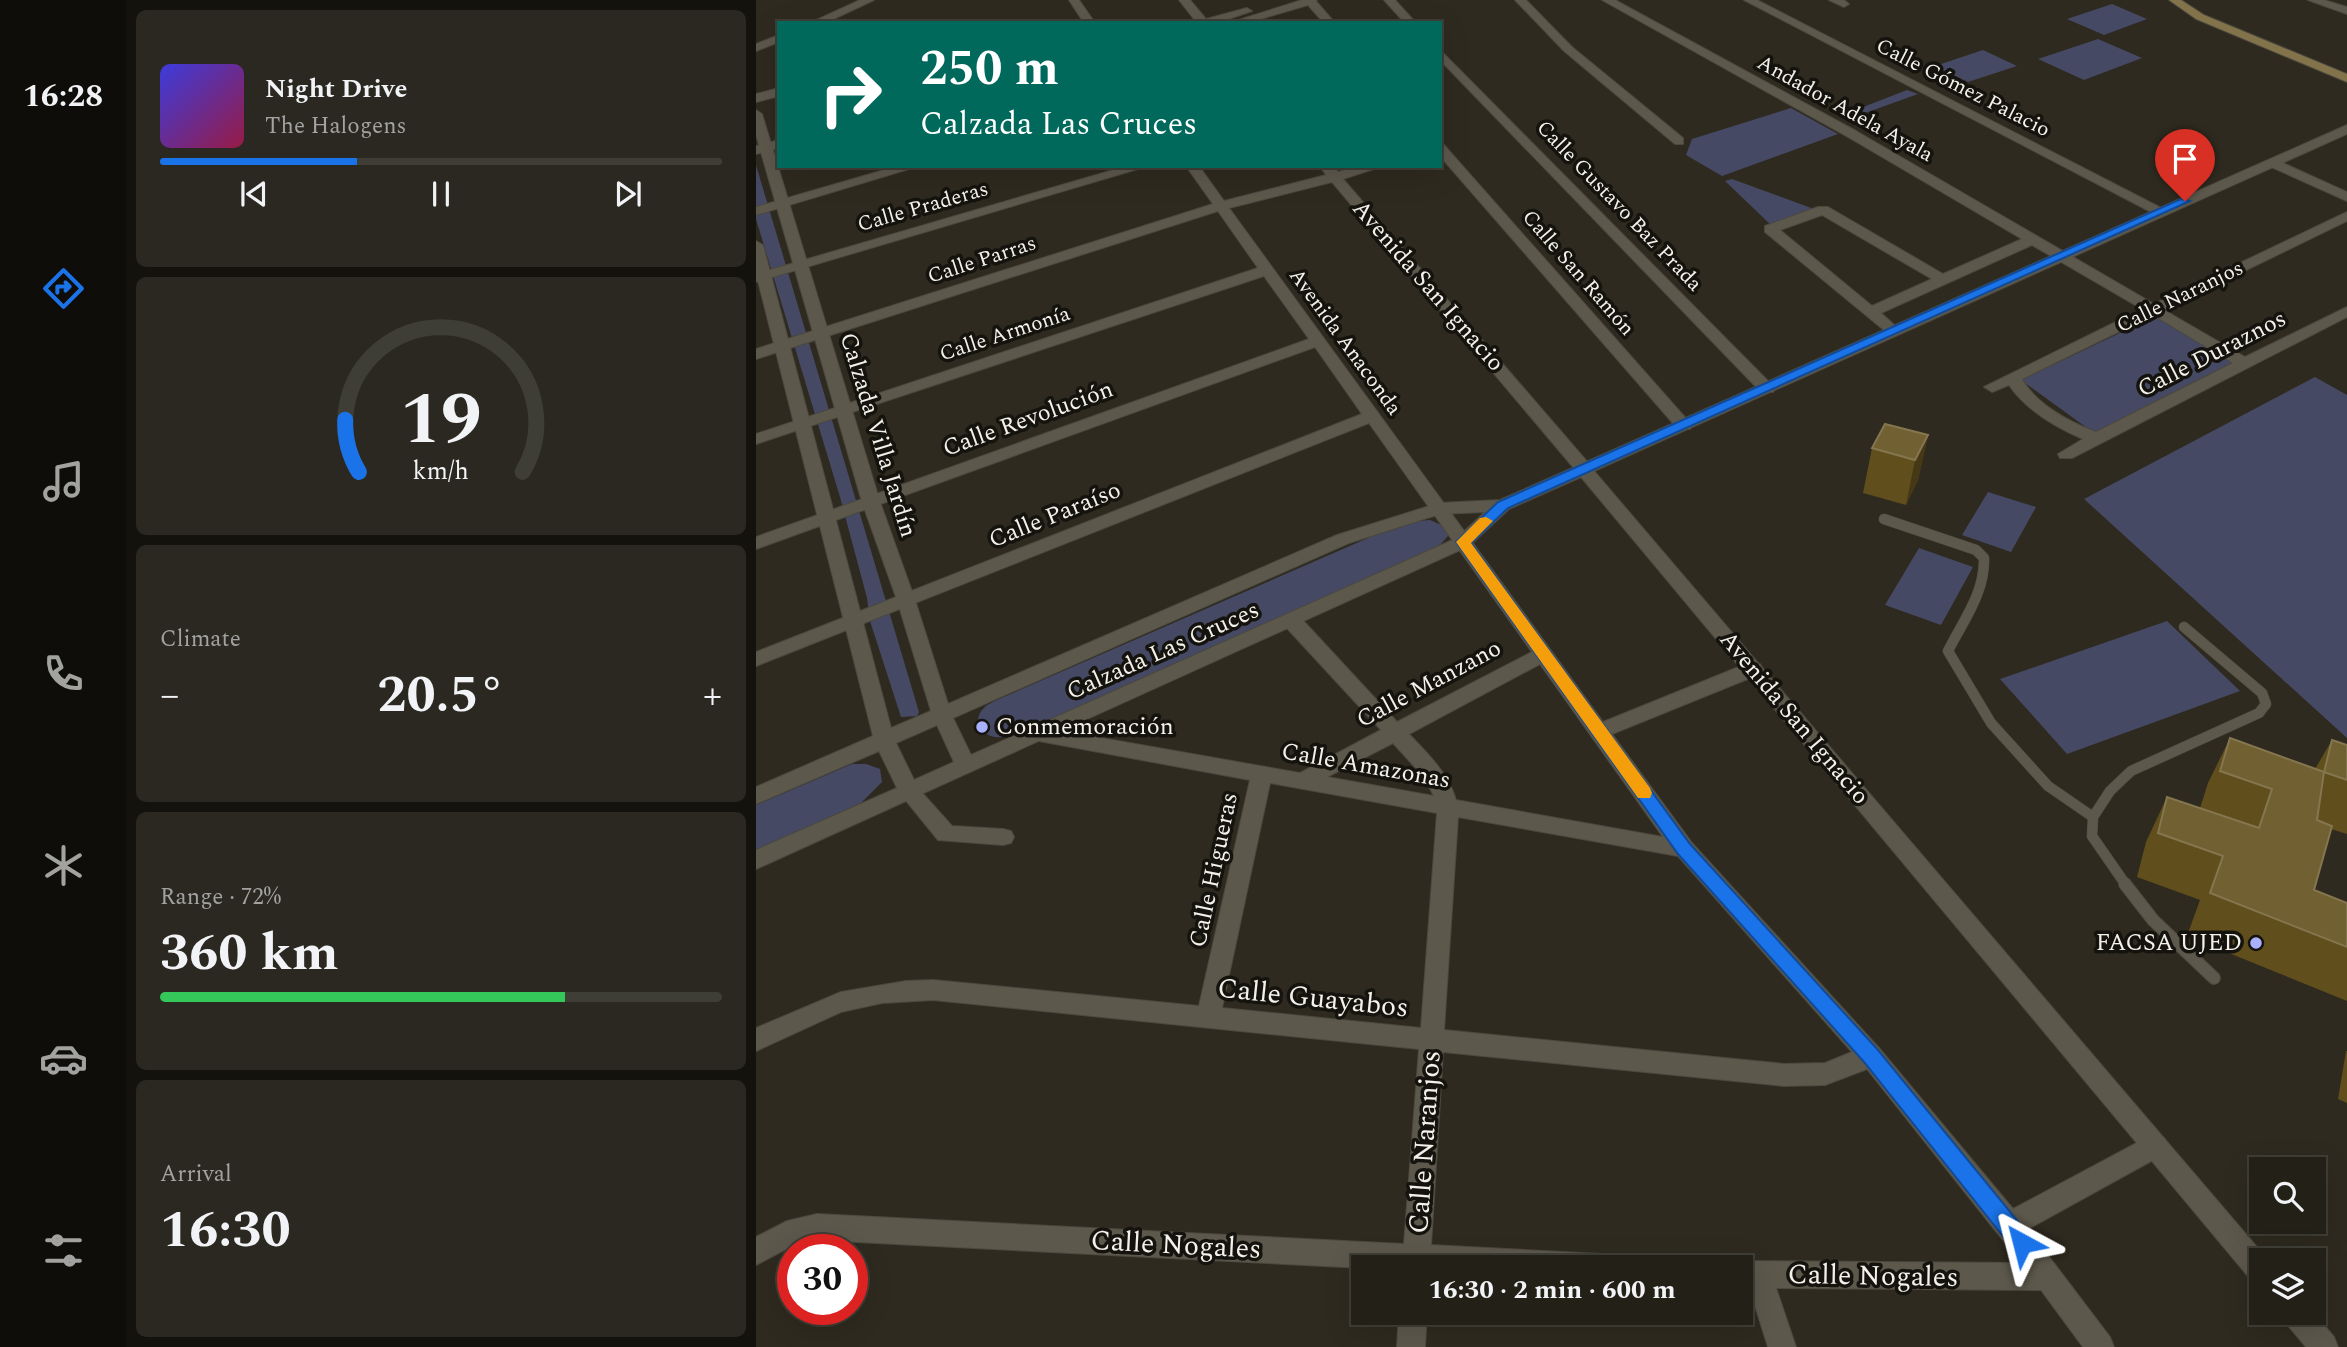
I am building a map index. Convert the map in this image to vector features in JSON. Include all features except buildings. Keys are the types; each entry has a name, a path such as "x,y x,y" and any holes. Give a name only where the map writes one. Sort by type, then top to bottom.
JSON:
{"main road":[{"path":"2174,0 2200,17 2347,78"},
{"path":"2188,0 2218,17 2347,70"}],"street":[{"path":"820,21 869,0"},
{"path":"1074,0 1089,21"},
{"path":"1184,0 1202,21"},
{"path":"1211,21 1288,0"},
{"path":"1241,21 1311,0 1328,21"},
{"path":"1389,0 1409,21"},
{"path":"1520,0 1568,49 1679,141"},
{"name":"Andador Adela Ayala","path":"1608,0 1853,134 2245,363"},
{"name":"Calle Gómez Palacio","path":"1749,0 2160,211"},
{"path":"2313,0 2347,11"},
{"path":"756,48 777,39"},
{"name":"Calle Gustavo Baz Prada","path":"1442,55 1767,389"},
{"path":"756,99 777,93"},
{"name":"Calzada Villa Jardín","path":"756,114 871,502 906,600 942,715 966,766"},
{"name":"Calzada Las Cruces","path":"756,860 1463,542 1503,505 2347,129"},
{"name":"Calle San Ramón","path":"1442,151 1684,426"},
{"path":"2274,163 2347,197"},
{"path":"756,211 907,168"},
{"name":"Calle Praderas","path":"760,277 1135,168"},
{"name":"Avenida Anaconda","path":"1193,168 1684,849 1871,1056 2008,1225 2100,1347"},
{"name":"Calle Parras","path":"756,354 1330,172 1361,168"},
{"name":"Avenida San Ignacio","path":"1330,172 2249,1258"},
{"path":"1770,229 1823,210 1943,280"},
{"name":"Calle Naranjos","path":"1992,387 2347,216"},
{"path":"1770,229 1895,332"},
{"path":"1871,312 2033,239"},
{"path":"756,245 760,277 782,346 884,740 909,792 946,834 1003,836"},
{"name":"Calle Armonía","path":"756,439 1267,270"},
{"name":"Calle Duraznos","path":"2066,454 2347,311"},
{"name":"Calle Revolución","path":"756,543 1318,341"},
{"path":"2013,377 2021,390 2070,428 2079,434 2098,438"},
{"name":"Calle Paraíso","path":"756,659 1372,416"},
{"name":"Calzada Las Cruces","path":"756,796 1343,539 1439,509 1503,505"},
{"path":"1291,620 1430,770 1442,787 1448,807"},
{"name":"Calle Manzano","path":"1302,781 1544,654"},
{"path":"1600,731 1753,669"},
{"name":"Calle Amazonas","path":"1038,734 1684,849"},
{"name":"Calle Higueras","path":"1208,1018 1262,774"},
{"name":"Calle Naranjos","path":"1417,1255 1448,807"},
{"name":"Calle Guayabos","path":"756,1040 813,1010 854,997 888,991 933,990 1784,1075 1825,1074 1871,1056"},
{"path":"2008,1225 2155,1146"},
{"name":"Calle Nogales","path":"756,1252 787,1234 817,1227 1351,1258"},
{"name":"Calle Nogales","path":"1753,1274 2048,1278"},
{"path":"1753,1281 1782,1347"},
{"path":"1411,1347 1412,1325"},
{"path":"2306,1325 2324,1347"}],"lane":[{"path":"1884,519 1976,550 1984,558 1986,574 1980,592 1948,650 1991,723 2048,786 2093,817"},
{"path":"2184,627 2262,693 2266,704 2259,713 2131,771 2110,791 2093,817 2092,836 2153,920 2214,978"}],"shaded area":[{"path":"2112,4 2147,19 2104,35 2067,19"},
{"path":"2098,39 2142,58 2084,80 2038,59"},
{"path":"1983,50 2017,66 1968,82 1935,66"},
{"path":"1907,90 1918,94 1846,120 1840,116"},
{"path":"1791,108 1838,134 1722,176 1686,155 1692,139"},
{"path":"756,165 919,712 917,716 901,717 870,621 867,598 840,497 756,219"},
{"path":"1732,179 1814,209 1772,226 1725,181"},
{"path":"2162,313 2241,359 2094,433 2021,380"},
{"path":"2315,377 2347,395 2347,738 2084,499"},
{"path":"1988,492 2036,507 2011,552 1962,535"},
{"path":"1430,520 1448,528 1448,536 1439,546 1039,726 995,737 985,733 979,726 980,712 999,699 1391,528"},
{"path":"1919,548 1973,567 1941,625 1885,605"},
{"path":"2167,621 2240,691 2067,754 2000,679"},
{"path":"852,764 866,764 880,769 882,782 861,803 756,850 756,805"}],"slow traffic":[{"path":"1486,521 1463,542 1644,793"}],"place":[{"name":"Conmemoración","path":"982,727"},
{"name":"FACSA UJED","path":"2256,943"}],"route":[{"path":"2022,1243 1871,1056 1684,849 1463,542 1503,505 2185,201"}]}
